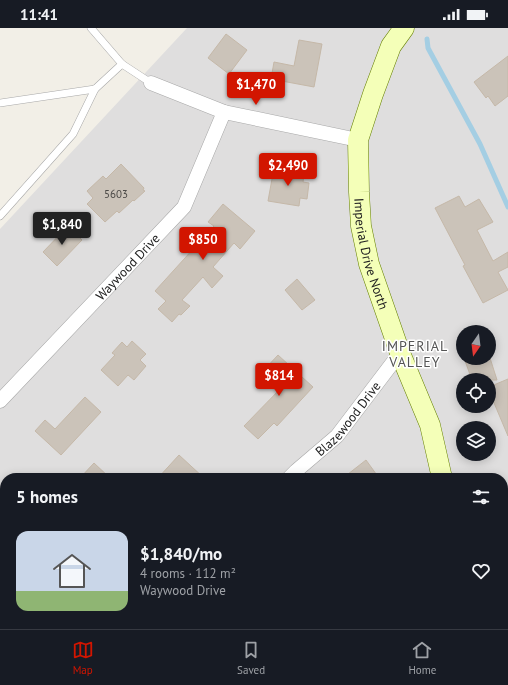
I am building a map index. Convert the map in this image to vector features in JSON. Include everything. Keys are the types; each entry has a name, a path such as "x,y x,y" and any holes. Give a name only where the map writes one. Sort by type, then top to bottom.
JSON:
{"street":[{"name":"Imperial Drive North","path":"404,28 391,46 358,140 361,226 370,264 400,353 430,425 441,473"},
{"path":"151,83 224,112 358,140"},
{"name":"Waywood Drive","path":"0,402 184,207 224,112"},
{"name":"Blazewood Drive","path":"294,473 337,436 400,353"}],"lane":[{"path":"91,28 122,64 151,83"},
{"path":"0,216 73,134 95,89 122,64"},
{"path":"0,104 95,89"}],"shaded area":[{"path":"187,28 508,28 508,473 0,473 0,229"}],"building":[{"path":"226,34 247,50 229,74 208,58"},
{"path":"299,40 322,44 314,87 271,79 274,62 294,66"},
{"path":"508,56 508,96 495,106 488,96 486,98 474,82"},
{"path":"121,164 144,188 143,190 145,191 119,213 117,211 105,222 87,204 93,198 87,191 103,176 106,179"},
{"path":"274,168 304,173 303,182 309,183 307,199 300,198 299,206 268,201"},
{"path":"459,196 465,207 479,199 493,222 477,230 493,261 508,252 508,267 498,272 508,290 483,303 435,208"},
{"path":"223,204 255,231 240,249 234,243 213,267 223,276 212,288 203,277 182,300 190,306 181,315 179,314 172,322 158,309 166,301 155,291 214,226 208,222"},
{"path":"68,226 82,240 57,266 43,252"},
{"path":"297,279 315,300 302,310 285,290"},
{"path":"132,341 146,354 140,360 146,366 134,380 128,375 118,386 101,370 115,355 112,353 122,342 127,347"},
{"path":"278,355 313,387 277,426 274,423 258,439 244,426 282,387 264,370"},
{"path":"467,365 492,365 495,373 469,373"},
{"path":"508,379 508,436 496,408 496,384"},
{"path":"85,397 101,412 61,455 35,431 45,420 55,429"},
{"path":"179,455 199,473 163,473"},
{"path":"366,460 375,473 349,473"},
{"path":"94,463 105,473 85,473"}],"waterway":[{"path":"427,39 428,48 480,144 508,207"}],"district":[{"name":"IMPERIAL VALLEY","path":"415,354"}]}
